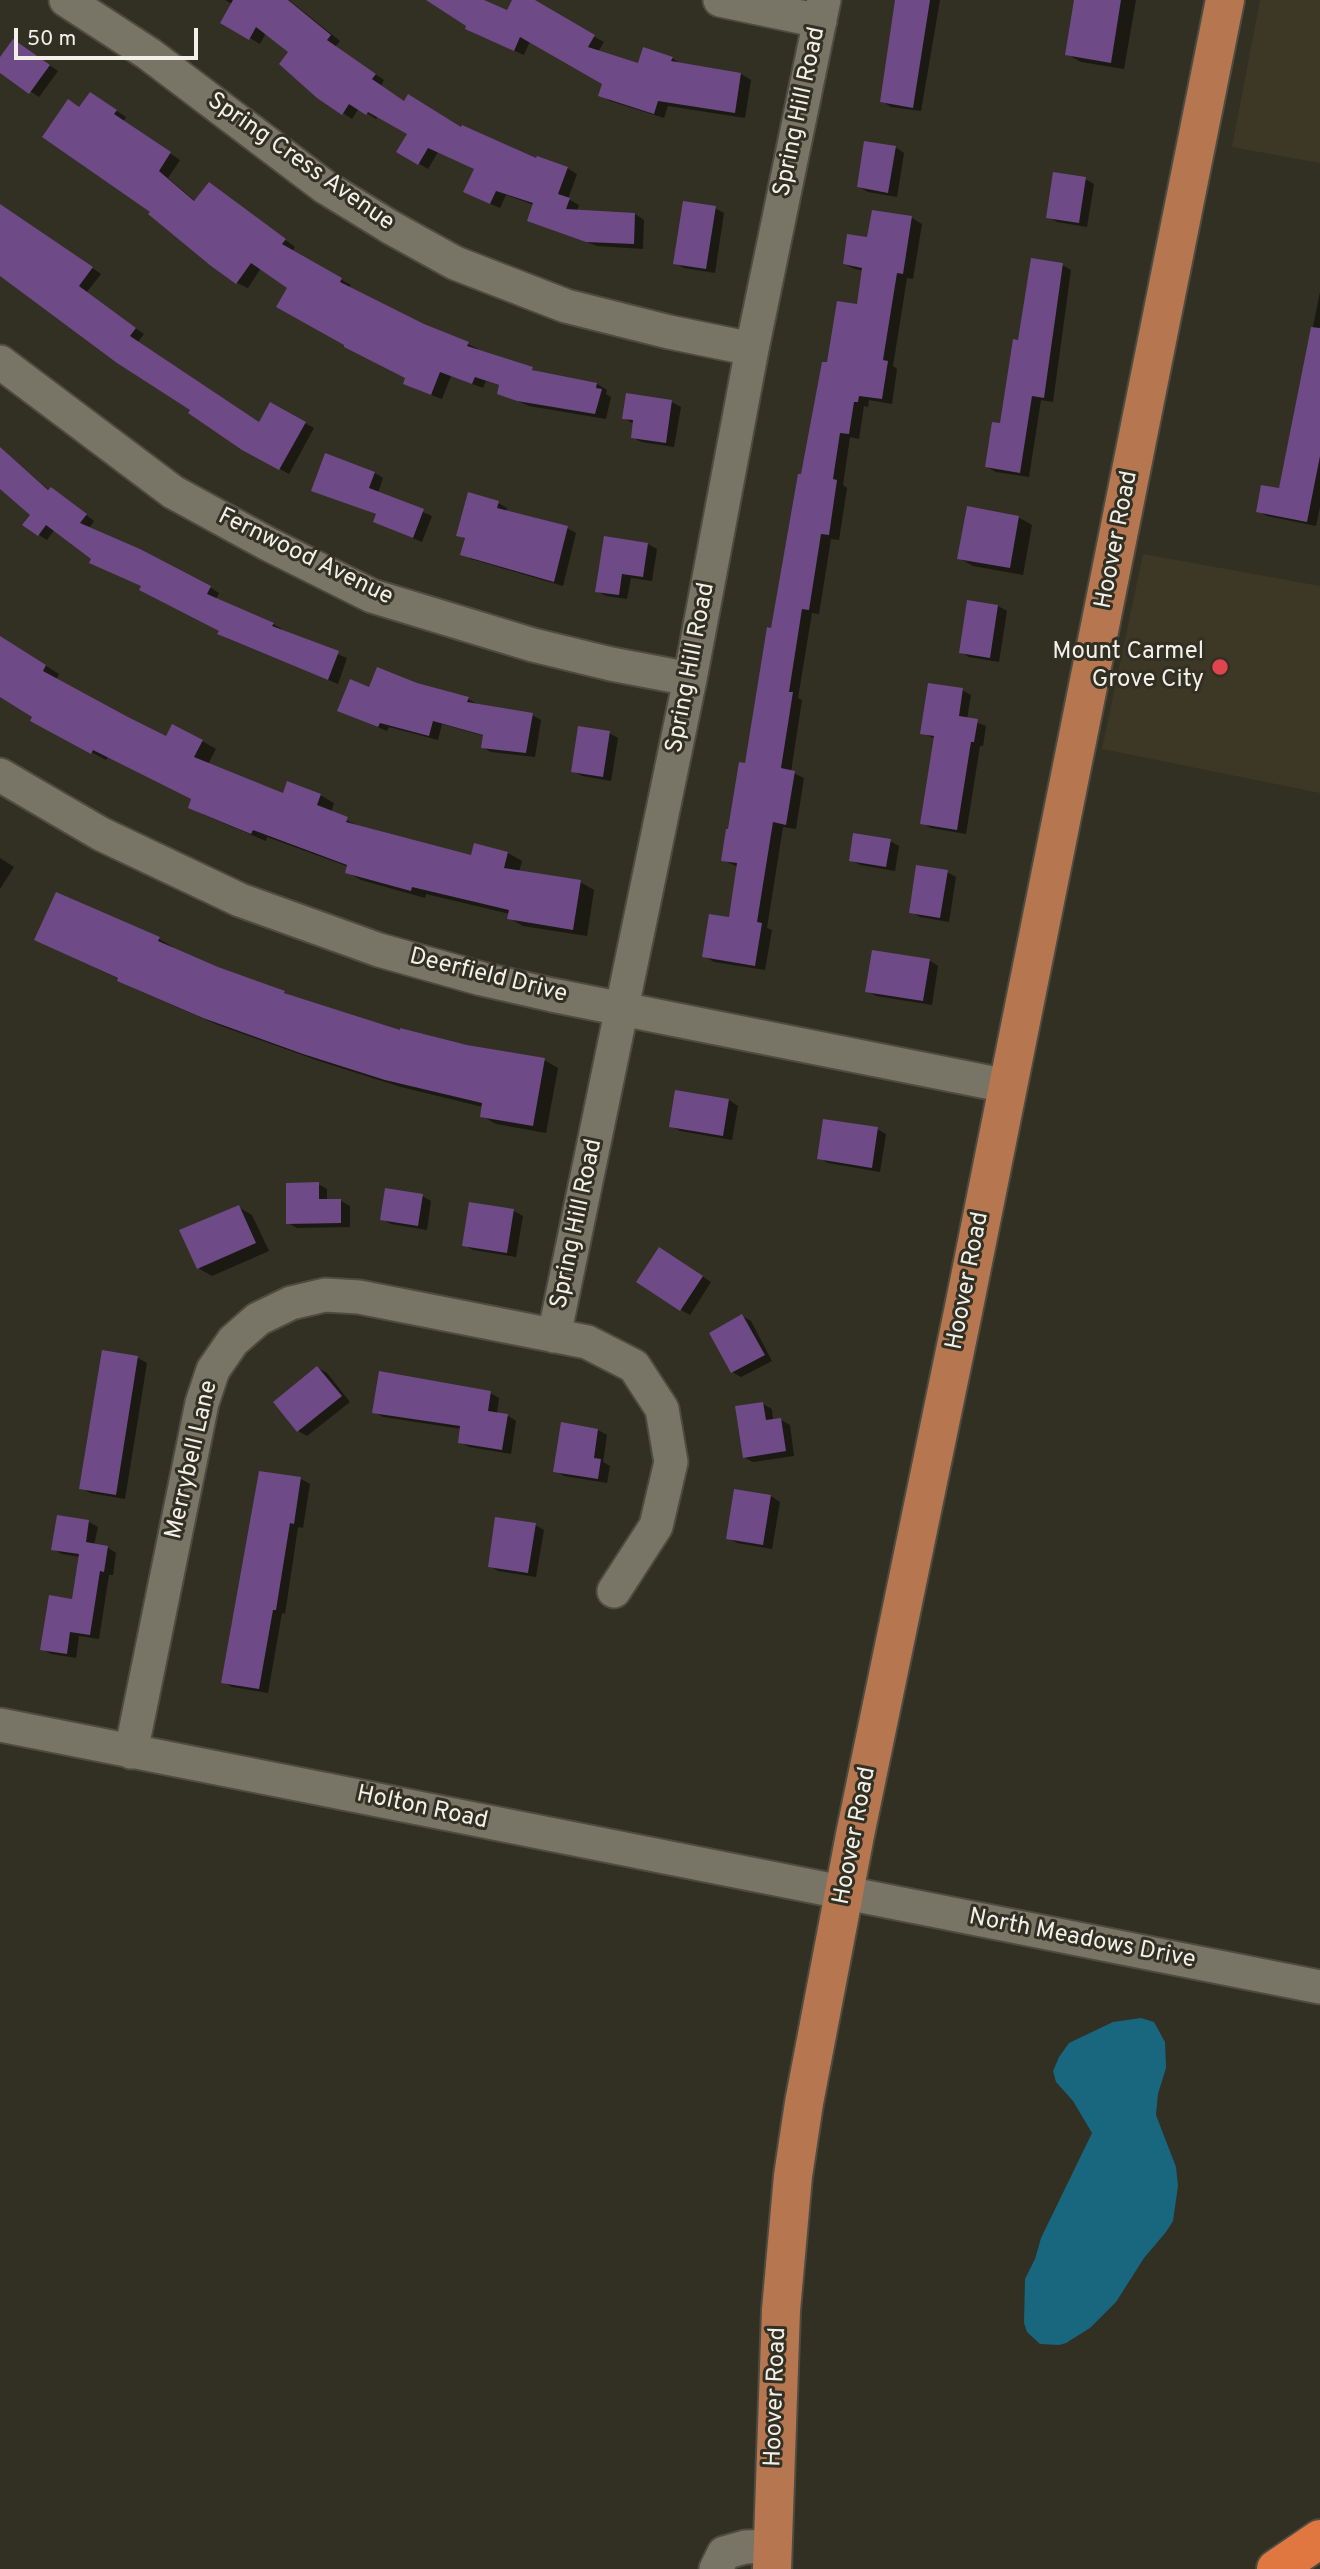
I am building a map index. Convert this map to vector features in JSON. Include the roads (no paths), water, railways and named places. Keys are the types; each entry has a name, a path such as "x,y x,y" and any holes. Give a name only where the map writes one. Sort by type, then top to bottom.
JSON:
{"highway":[{"path":"1276,2569 1320,2539"}],"main road":[{"name":"Hoover Road","path":"772,2557 780,2317 793,2176 804,2103 1225,0"}],"street":[{"name":"Spring Cress Avenue","path":"66,0 149,54 325,187 390,228 454,263 566,306 669,332 752,349"},
{"path":"720,0 822,10"},
{"name":"Spring Hill Road","path":"554,1336 690,679 752,349 822,10"},
{"name":"Fernwood Avenue","path":"0,362 173,492 372,596 533,645 690,679"},
{"name":"Deerfield Drive","path":"0,775 101,834 240,900 379,950 482,979 622,1010 1007,1086"},
{"name":"Merrybell Lane","path":"131,1752 202,1403 213,1370 233,1341 258,1319 291,1303 325,1295 359,1297 587,1342 634,1366 662,1409 671,1462 656,1527 614,1591"},
{"name":"Holton Road","path":"0,1726 845,1893"},
{"name":"North Meadows Drive","path":"845,1893 1320,1987"},
{"path":"716,2569 724,2553 745,2547 772,2557"}],"water":[{"path":"1141,2018 1154,2022 1165,2042 1166,2068 1158,2094 1156,2115 1176,2167 1178,2186 1173,2221 1144,2258 1116,2302 1090,2328 1066,2343 1040,2344 1027,2332 1024,2323 1025,2279 1041,2238 1092,2133 1073,2101 1056,2082 1053,2071 1069,2043 1113,2022"}],"place":[{"name":"Mount Carmel Grove City","path":"1220,667"}]}
